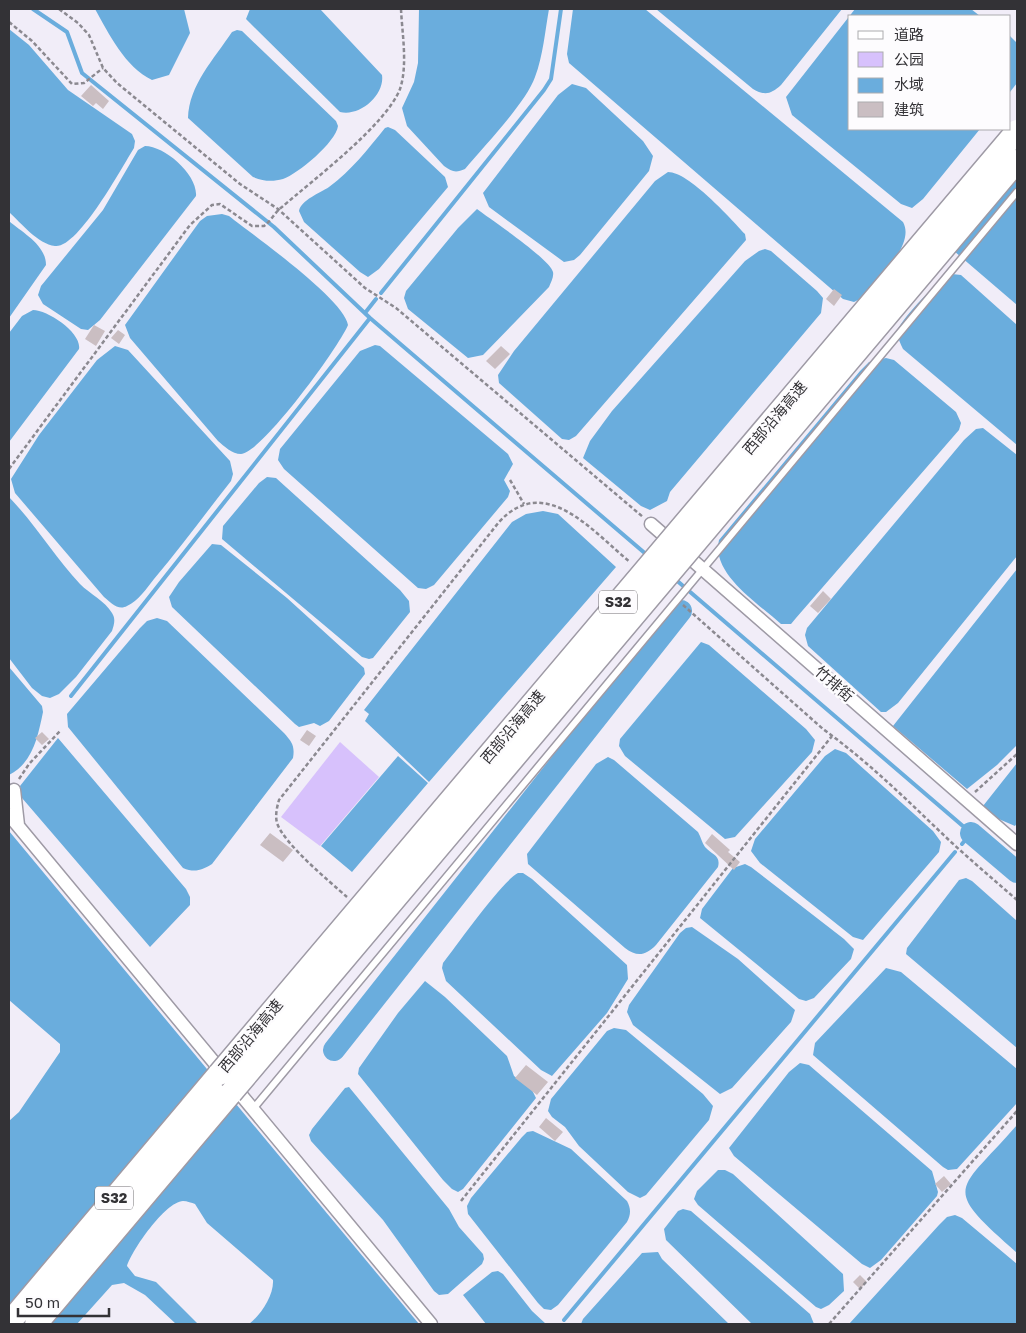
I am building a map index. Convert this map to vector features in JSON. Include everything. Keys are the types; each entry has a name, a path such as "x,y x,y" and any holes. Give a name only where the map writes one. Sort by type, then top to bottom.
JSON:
{"highway":[{"name":"西部沿海高速","path":"9,1322 1017,131"},
{"name":"西部沿海高速","path":"36,1324 1017,161"}],"street":[{"name":"竹排街","path":"651,524 1017,844"},
{"path":"14,790 19,828"},
{"path":"9,815 431,1324"}],"lane":[{"path":"253,1109 1017,192"}],"path":[{"path":"59,9 78,23 89,36 103,68 134,98 160,116 240,184 278,210 365,288 396,308 651,524"},
{"path":"9,469 190,225 208,208 220,204 252,226 264,226 278,210 341,156 392,104 400,88 402,71 401,9"},
{"path":"9,22 51,59 72,84 84,83 103,68"},
{"path":"510,480 524,504"},
{"path":"14,790 29,764 60,731"},
{"path":"461,1200 832,736"},
{"path":"966,800 1017,754"},
{"path":"829,1324 1017,1111"}],"green space":[{"path":"340,742 379,777 320,846 281,817"}],"water":[{"path":"95,9 184,9 190,33 169,75 152,80 134,67 119,49"},
{"path":"250,9 320,9 382,75 380,90 370,103 363,108 348,113 340,112 246,19"},
{"path":"419,9 549,9 540,61 530,87 523,99 493,137 465,169 459,171 452,171 444,166 407,126 402,108 414,82 418,63"},
{"path":"573,9 645,9 903,222 906,231 899,252 885,273 862,298 854,302 843,299 569,63 567,54"},
{"path":"656,9 842,9 781,85 771,92 761,93 753,89"},
{"path":"855,9 971,9 979,15 850,15"},
{"path":"848,18 848,130 979,130 923,199 912,208 901,204 792,115 786,97"},
{"path":"9,29 29,45 68,90 132,134 135,141 134,148 120,172 87,221 65,243 55,246 36,237 9,212"},
{"path":"242,31 336,121 338,126 331,140 315,157 298,171 283,179 268,181 253,177 188,118 189,106 198,83 210,62 232,32"},
{"path":"1011,37 1017,43 1017,83 1011,91"},
{"path":"572,84 586,88 643,141 653,156 649,171 580,255 574,260 564,262 489,207 483,193 558,95"},
{"path":"388,127 395,130 445,177 448,187 379,269 368,277 304,222 299,211 303,203 329,187 345,174 385,128"},
{"path":"145,146 162,151 179,163 192,179 196,196 100,320 88,330 81,329 43,304 38,295 41,286 103,210 138,150"},
{"path":"668,172 687,179 698,187 745,234 746,240 576,436 569,440 562,439 499,383 498,375 514,351 655,181"},
{"path":"1017,176 1017,305 954,251"},
{"path":"477,209 542,258 553,274 549,287 483,355 468,358 408,309 404,298 406,291 458,228"},
{"path":"222,214 229,216 315,284 343,314 348,325 316,375 282,419 251,449 241,454 231,451 218,441 130,338 125,325 200,221 207,216"},
{"path":"9,221 38,245 45,258 46,265 9,318"},
{"path":"765,249 771,251 817,291 823,298 821,313 670,492 667,501 650,510 641,506 583,458 590,441 612,411 745,261"},
{"path":"952,274 961,275 1017,325 1017,445 903,349 900,342 898,330 906,317 939,282"},
{"path":"33,310 47,314 63,323 75,336 79,349 9,442 9,333 22,316"},
{"path":"375,345 380,346 508,454 513,464 504,480 510,491 508,497 434,585 426,589 418,588 284,469 278,460 280,449 360,351"},
{"path":"115,346 128,350 230,461 233,474 231,481 139,598 124,607 114,605 104,597 15,493 11,479 39,435 97,360"},
{"path":"886,358 894,360 956,412 961,423 959,430 791,624 781,624 738,587 729,576 722,565 718,553 719,540 860,371 869,362"},
{"path":"983,428 1017,455 1017,556 898,703 886,712 881,712 808,646 805,635 807,628 964,440 976,429"},
{"path":"267,477 276,478 400,590 409,601 410,612 373,658 362,657 222,539 223,526 259,483"},
{"path":"9,497 28,518 71,574 84,588 105,605 114,617 112,631 76,677 59,694 50,698 42,696 32,688 9,658"},
{"path":"543,511 558,514 616,567 429,782 365,721 369,714 364,710 512,522 526,514"},
{"path":"212,544 221,545 287,598 364,668 365,674 329,721 320,726 314,723 299,727 172,607 169,597 179,582"},
{"path":"1017,569 1017,745 997,765 967,789 893,726"},
{"path":"157,618 167,621 284,733 294,750 293,758 212,864 198,870 183,868 68,727 67,714 140,628 147,621"},
{"path":"701,642 709,645 806,729 815,740 812,752 735,837 725,839 625,756 619,746 620,739"},
{"path":"9,667 42,706 43,712 39,730 29,756 17,770 9,775"},
{"path":"58,738 186,889 190,897 190,905 150,947 22,798 20,786"},
{"path":"835,749 846,753 933,831 941,842 939,852 863,940 853,937 760,863 751,851 755,839 825,756"},
{"path":"398,756 428,783 352,872 321,846"},
{"path":"608,757 614,760 698,832 705,847 717,858 719,863 718,867 656,945 641,954 633,953 625,948 528,864 527,854 596,764"},
{"path":"1017,763 1017,823 1015,826 994,817 983,806"},
{"path":"9,831 419,1324 249,1324 266,1304 273,1286 273,1280 207,1223 195,1204 183,1201 167,1209 150,1228 135,1249 127,1266 135,1276 156,1282 198,1324 176,1324 145,1295 124,1283 112,1285 77,1324 9,1324 9,1121 19,1112 60,1052 60,1044 9,1000"},
{"path":"745,864 844,939 854,949 851,959 814,998 806,1001 799,999 700,918 702,909 733,868"},
{"path":"518,873 523,873 532,879 627,965 628,979 607,1013 552,1076 541,1070 446,981 442,968 443,963 491,900"},
{"path":"966,878 972,881 1017,921 1017,1048 906,954 907,948 959,880"},
{"path":"692,927 738,959 795,1010 791,1022 732,1088 720,1094 633,1025 627,1012 629,1005 680,933 686,928"},
{"path":"886,968 901,972 1017,1069 1017,1103 957,1169 948,1170 943,1167 813,1055 815,1043"},
{"path":"425,981 445,997 507,1056 514,1076 531,1088 536,1098 463,1189 458,1192 443,1180 358,1074 359,1068 398,1013"},
{"path":"614,1028 626,1030 703,1094 713,1106 709,1120 646,1195 640,1198 628,1192 579,1146 565,1127 552,1117 548,1111 551,1099 607,1031"},
{"path":"800,1063 809,1065 932,1171 938,1192 937,1196 881,1260 870,1268 862,1264 734,1156 729,1148 789,1072"},
{"path":"349,1087 449,1209 459,1227 483,1254 482,1264 448,1294 439,1295 434,1291 383,1220 311,1141 309,1135 312,1129 345,1088"},
{"path":"1017,1125 1017,1253 976,1214 967,1201 966,1189 970,1178"},
{"path":"533,1131 571,1149 627,1201 630,1209 627,1222 558,1305 551,1310 544,1309 538,1303 468,1214 467,1206 471,1198 522,1137 527,1132"},
{"path":"718,1170 725,1170 733,1174 843,1274 844,1291 829,1305 821,1309 816,1307 698,1205 694,1199 697,1191"},
{"path":"683,1209 691,1211 810,1314 814,1324 752,1324 666,1240 664,1229 678,1211"},
{"path":"955,1215 962,1218 1017,1264 1017,1324 849,1324 939,1225 947,1217"},
{"path":"658,1252 662,1259 729,1324 581,1324 583,1319 642,1253"},
{"path":"498,1271 503,1274 532,1311 546,1324 486,1324 463,1295 492,1272"}],"building":[{"path":"91,85 109,101 103,109 96,103 93,106 81,96"},
{"path":"834,289 842,295 834,306 826,299"},
{"path":"94,325 105,331 96,346 85,339"},
{"path":"118,330 125,335 119,344 111,338"},
{"path":"501,346 510,354 495,369 486,361"},
{"path":"823,591 831,599 818,613 810,606"},
{"path":"307,730 316,736 309,746 300,740"},
{"path":"42,732 49,739 42,745 35,738"},
{"path":"270,833 293,850 283,862 260,845"},
{"path":"712,834 740,862 734,870 705,843"},
{"path":"526,1065 548,1082 537,1095 515,1078"},
{"path":"546,1118 563,1132 555,1141 539,1127"},
{"path":"944,1176 951,1184 942,1192 935,1184"},
{"path":"860,1275 867,1282 860,1289 853,1282"}],"waterway":[{"path":"33,9 67,32 82,73 274,227 370,318 647,555"},
{"path":"381,293 551,79 561,9"},
{"path":"365,313 376,299"},
{"path":"71,696 370,318"},
{"path":"675,579 971,833 962,844"},
{"path":"334,1050 681,611"},
{"path":"971,833 1017,872"},
{"path":"564,1320 955,852"}]}
